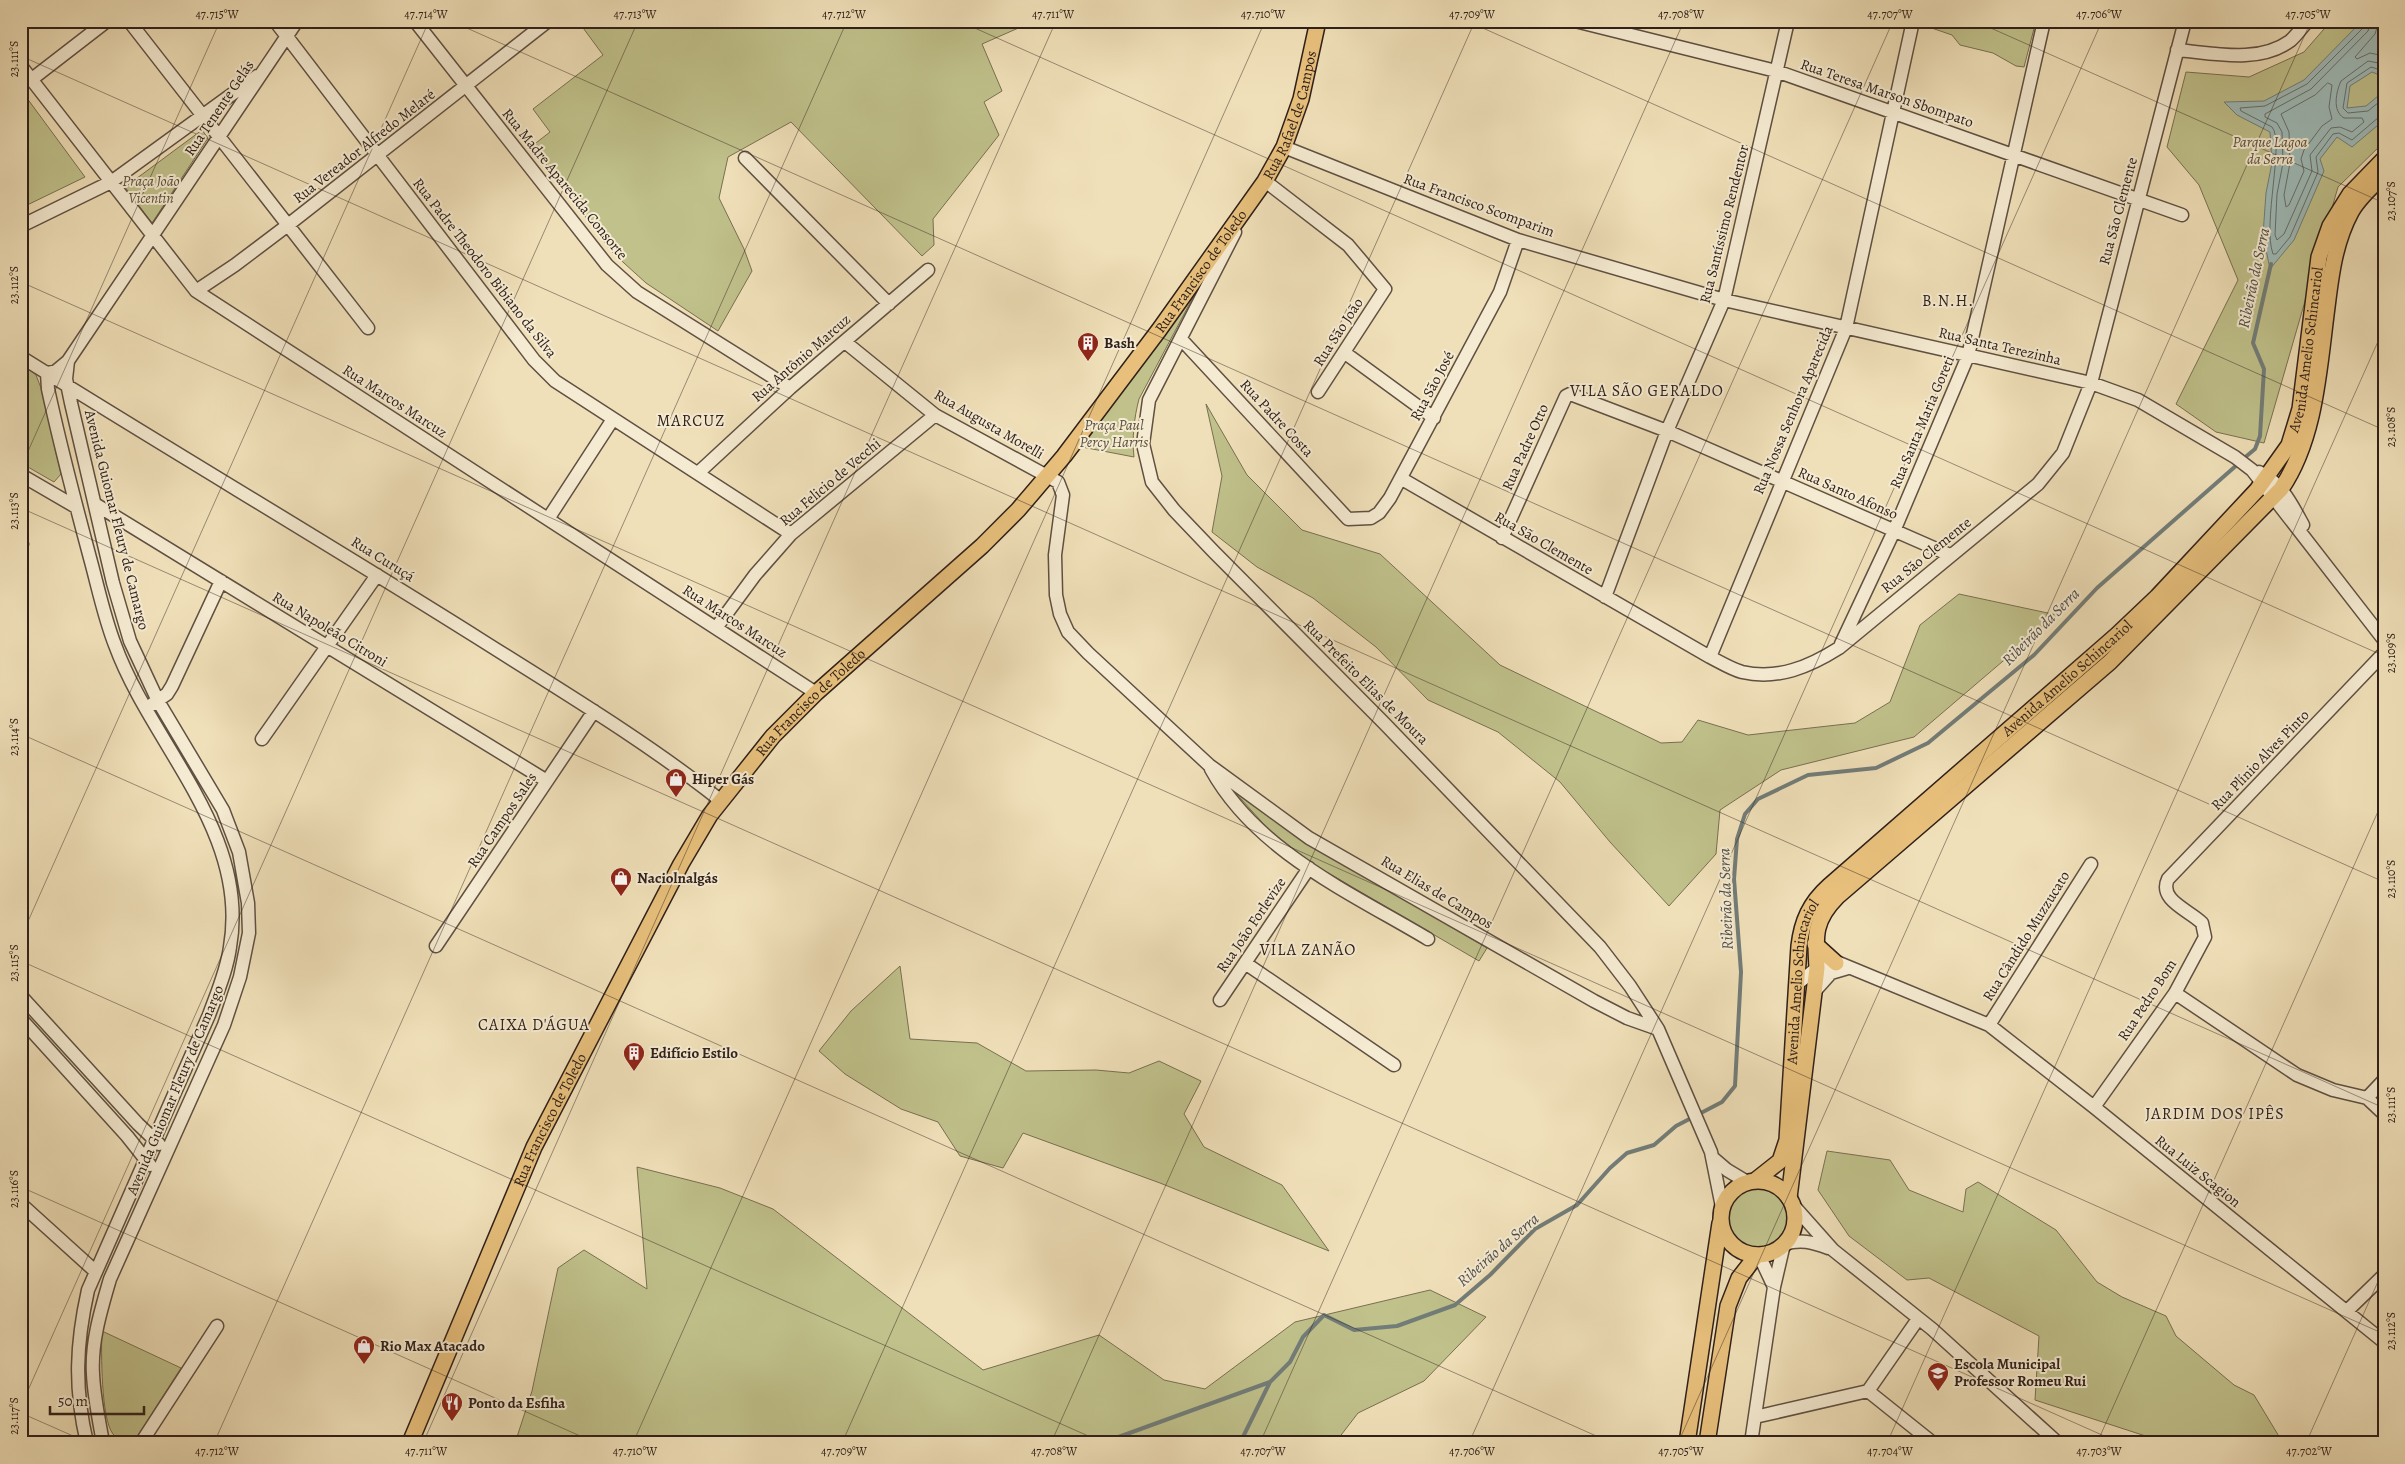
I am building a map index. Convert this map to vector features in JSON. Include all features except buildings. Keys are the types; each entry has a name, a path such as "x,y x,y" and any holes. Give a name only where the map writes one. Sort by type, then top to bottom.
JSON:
{"main road":[{"name":"Rua Rafael de Campos","path":"1249,205 1284,147 1301,98 1318,21"},
{"name":"Avenida Amelio Schincariol","path":"1721,1213 1731,1192 1751,1181 1780,1160 1786,1140 1801,932 1810,907 1818,896 2118,635 2157,597 2265,480 2289,445 2300,409 2319,257 2330,226 2350,194 2384,158"},
{"name":"Avenida Amelio Schincariol","path":"1784,1244 1793,1230 1795,1217 1791,1201 1817,968 1816,944 1818,924 1830,904 2110,662 2277,494 2291,475 2303,444 2312,407 2337,244 2352,211 2384,175"},
{"name":"Rua Francisco de Toledo","path":"410,1443 534,1147 681,864 720,800 773,736 816,692 982,546 1018,510 1048,476 1159,330 1249,205"},
{"path":"1816,944 1836,963"},
{"path":"1751,1181 1775,1185 1791,1201"},
{"path":"1721,1213 1722,1230 1727,1240 1745,1253 1758,1255 1776,1250 1784,1244"},
{"path":"1687,1443 1721,1213"},
{"path":"1707,1443 1728,1306 1739,1278 1758,1255"}],"street":[{"path":"32,79 107,21"},
{"path":"130,21 368,328"},
{"name":"Rua Padre Theodoro Bibiano da Silva","path":"275,21 534,360 555,380 791,534"},
{"name":"Rua Tenente Gelás","path":"47,373 56,371 68,361 297,21"},
{"name":"Rua Madre Aparecida Consorte","path":"415,21 607,265 638,292 790,388"},
{"name":"Rua Vereador Alfredo Melaré","path":"196,291 235,265 288,225 467,87 548,21"},
{"name":"Rua Santíssimo Rendentor","path":"1605,596 1666,431 1724,300 1788,21"},
{"name":"Rua Nossa Senhora Aparecida","path":"1710,657 1781,481 1846,328 1913,21"},
{"name":"Rua Santa Maria Goreti","path":"1838,648 1894,530 1968,356 2044,21"},
{"name":"Rua São Clemente","path":"1402,479 1710,657 1740,672 1766,675 1796,670 1838,648 2038,484 2063,453 2091,383 2185,21"},
{"path":"2177,50 2238,56 2264,53 2289,41 2308,21"},
{"name":"Rua Teresa Marson Sbompato","path":"1579,22 1776,71 1894,111 2182,215"},
{"name":"Rua Marcos Marcuz","path":"21,66 196,291 816,692"},
{"path":"21,226 110,182 263,71"},
{"name":"Rua Francisco Scomparim","path":"1284,147 1518,240 1724,300"},
{"path":"745,158 889,304"},
{"name":"Rua São João","path":"1264,181 1348,245 1385,289 1318,392"},
{"name":"Rua Prefeito Elias de Moura","path":"1249,205 1149,400 1143,444 1152,482 1174,510 1214,552 1383,722 1600,947 1630,986 1658,1029 1712,1155 1721,1213"},
{"name":"Rua São José","path":"1348,519 1371,518 1379,513 1402,479 1500,292 1518,240"},
{"name":"Rua Antônio Marcuz","path":"698,472 790,388 928,270"},
{"name":"Rua Santa Terezinha","path":"1724,300 2091,383 2138,400 2244,463 2265,480"},
{"name":"Rua Padre Costa","path":"1181,339 1348,519"},
{"name":"Rua Augusta Morelli","path":"845,342 935,416 1048,476"},
{"path":"1345,353 1434,418"},
{"name":"Rua Curuçá","path":"21,357 377,575 594,712 678,767 720,800"},
{"path":"68,361 66,373 68,386"},
{"path":"47,373 48,389 76,507 115,647 145,708 184,773 216,839 229,880 233,924 224,973 145,1161 95,1271 82,1314 78,1349 79,1402 86,1439 104,1442"},
{"name":"Avenida Guiomar Fleury de Camargo","path":"68,386 113,583 130,641 158,701 196,762 232,829 248,903 249,933 240,977 224,1024 110,1279 96,1331 92,1373 104,1442"},
{"name":"Rua Santo Afonso","path":"1566,396 1572,394 1666,431 1950,555"},
{"name":"Rua Padre Otto","path":"1502,538 1566,396"},
{"name":"Rua Felicio de Vecchi","path":"716,628 755,575 791,534 935,416"},
{"path":"548,519 613,419"},
{"path":"21,475 76,507"},
{"name":"Rua Elias de Campos","path":"1048,476 1058,482 1063,495 1054,554 1054,575 1060,614 1068,632 1209,766 1309,838 1594,1001 1627,1018 1658,1029"},
{"path":"2265,480 2277,494 2315,550 2384,640"},
{"name":"Rua Napoleão Citroni","path":"95,504 547,781"},
{"path":"262,740 377,575"},
{"path":"145,708 158,701 172,686 221,581"},
{"name":"Rua Plínio Alves Pinto","path":"2165,892 2168,879 2384,653"},
{"name":"Rua Campos Sales","path":"436,946 594,712"},
{"name":"Rua Elias de Campos","path":"1209,766 1227,795 1265,836 1309,868 1428,939"},
{"name":"Rua Cândido Muzzucato","path":"1989,1026 2091,864"},
{"name":"Rua João Forlevize","path":"1220,1000 1309,868"},
{"name":"Rua Pedro Bom","path":"2094,1107 2175,993 2205,936 2206,931 2202,923 2168,897 2165,892"},
{"path":"1245,962 1394,1065"},
{"path":"1797,984 1817,968 1836,963"},
{"name":"Rua Luiz Scagion","path":"1836,963 1853,967 1989,1026 2094,1107 2384,1342"},
{"path":"1814,992 1831,973 1853,967"},
{"path":"2175,993 2297,1075 2333,1090 2367,1098 2384,1114"},
{"path":"21,996 154,1140 168,1150"},
{"path":"21,1019 127,1136 145,1161 158,1173"},
{"path":"2367,1098 2384,1080"},
{"name":"Rua Prefeito Elias de Moura","path":"1712,1155 1727,1170 1751,1181"},
{"path":"1791,1201 1833,1250 1932,1329 2058,1443"},
{"path":"21,1204 95,1271"},
{"path":"1752,1443 1774,1287 1784,1244 1797,1240 1809,1241 1833,1250"},
{"path":"1758,1255 1774,1287"},
{"path":"2347,1311 2384,1275"},
{"path":"1755,1417 1868,1391 1918,1319"},
{"path":"141,1443 217,1326"},
{"path":"1868,1391 1933,1443"}],"green space":[{"path":"578,21 1021,21 1023,26 982,44 1002,91 984,102 999,135 933,219 934,245 922,256 791,122 728,157 719,198 744,249 752,271 718,331 646,283 613,253 532,146 550,132 533,109 603,55"},
{"path":"1920,21 2036,21 2024,67 2016,66 1993,53 1960,45 1952,35 1920,24"},
{"name":"Parque Lagoa da Serra","path":"2331,21 2384,21 2384,142 2338,187 2264,443 2216,432 2176,404 2238,280 2199,185 2167,147 2186,72 2249,77 2304,52"},
{"path":"21,90 85,177 21,208"},
{"name":"Praça João Vicentin","path":"202,130 208,138 152,223 125,187"},
{"name":"Praça Paul Percy Harris","path":"1200,284 1139,399 1134,428 1134,457 1082,447"},
{"path":"21,362 36,375 41,388 61,474 54,482 21,463"},
{"path":"1206,404 1247,475 1302,530 1380,554 1500,665 1661,743 1682,742 1698,720 1748,735 1855,723 1890,702 1920,625 1959,594 2057,615 1914,737 1781,770 1720,810 1716,854 1669,906 1610,842 1560,782 1498,732 1428,700 1376,647 1313,598 1257,567 1212,532 1222,476"},
{"path":"1232,789 1297,836 1487,948 1479,961 1316,866 1271,832"},
{"path":"900,966 910,1039 977,1043 1026,1071 1096,1070 1129,1073 1159,1061 1201,1081 1184,1114 1204,1147 1282,1185 1329,1251 1160,1183 1023,1133 1003,1168 960,1156 938,1122 901,1109 845,1074 819,1051 851,1011"},
{"path":"1827,1151 1890,1160 1909,1190 1963,1212 1966,1189 1978,1182 2056,1230 2097,1282 2122,1297 2166,1316 2176,1336 2234,1385 2254,1395 2283,1443 2167,1443 2035,1400 2039,1336 1929,1278 1907,1280 1849,1236 1818,1190"},
{"path":"637,1167 720,1188 773,1209 983,1370 1099,1335 1164,1380 1205,1389 1295,1322 1430,1290 1486,1317 1424,1381 1358,1413 1335,1443 727,1443 722,1437 616,1438 597,1443 515,1443 532,1391 558,1268 584,1250 647,1289"},
{"path":"1757,1187 1774,1192 1779,1196 1783,1201 1788,1218 1783,1235 1779,1240 1774,1244 1757,1249 1740,1244 1735,1240 1731,1235 1726,1218 1731,1201 1735,1196 1740,1192"},
{"path":"102,1331 181,1368 133,1443 125,1442 118,1438 113,1434 109,1426 104,1400"}],"water":[{"path":"2362,21 2384,21 2384,80 2382,76 2372,72 2350,86 2347,108 2366,106 2384,91 2384,120 2352,147 2337,137 2320,159 2324,171 2294,240 2270,269 2263,235 2266,193 2272,163 2270,132 2237,115 2224,102 2264,101 2304,80"}],"waterway":[{"name":"Ribeirão da Serra","path":"2243,459 2255,449 2260,436 2264,369 2253,343 2271,264"},
{"name":"Ribeirão da Serra","path":"1108,1443 1113,1439 1270,1382 1290,1362 1303,1337 1324,1315 1354,1330 1397,1326 1455,1305 1490,1275 1535,1229 1577,1205 1610,1168 1627,1153 1654,1145 1676,1126 1722,1102 1735,1086 1741,972 1734,879 1737,839 1745,814 1758,799 1808,775 1876,768 1928,743 2034,655 2097,588 2238,464"},
{"path":"1240,1443 1270,1382"}],"place":[{"name":"Bash","path":"1088,362"},
{"name":"Hiper Gás","path":"676,798"},
{"name":"Naciolnalgás","path":"621,897"},
{"name":"Edifício Estilo","path":"634,1072"},
{"name":"Rio Max Atacado","path":"364,1365"},
{"name":"Escola Municipal Professor Romeu Rui","path":"1938,1392"},
{"name":"Ponto da Esfiha","path":"452,1422"}],"district":[{"name":"B.N.H.","path":"1948,301"},
{"name":"VILA SÃO GERALDO","path":"1647,391"},
{"name":"MARCUZ","path":"691,421"},
{"name":"VILA ZANÃO","path":"1308,950"},
{"name":"CAIXA D'ÁGUA","path":"534,1025"},
{"name":"JARDIM DOS IPÊS","path":"2215,1114"}]}
